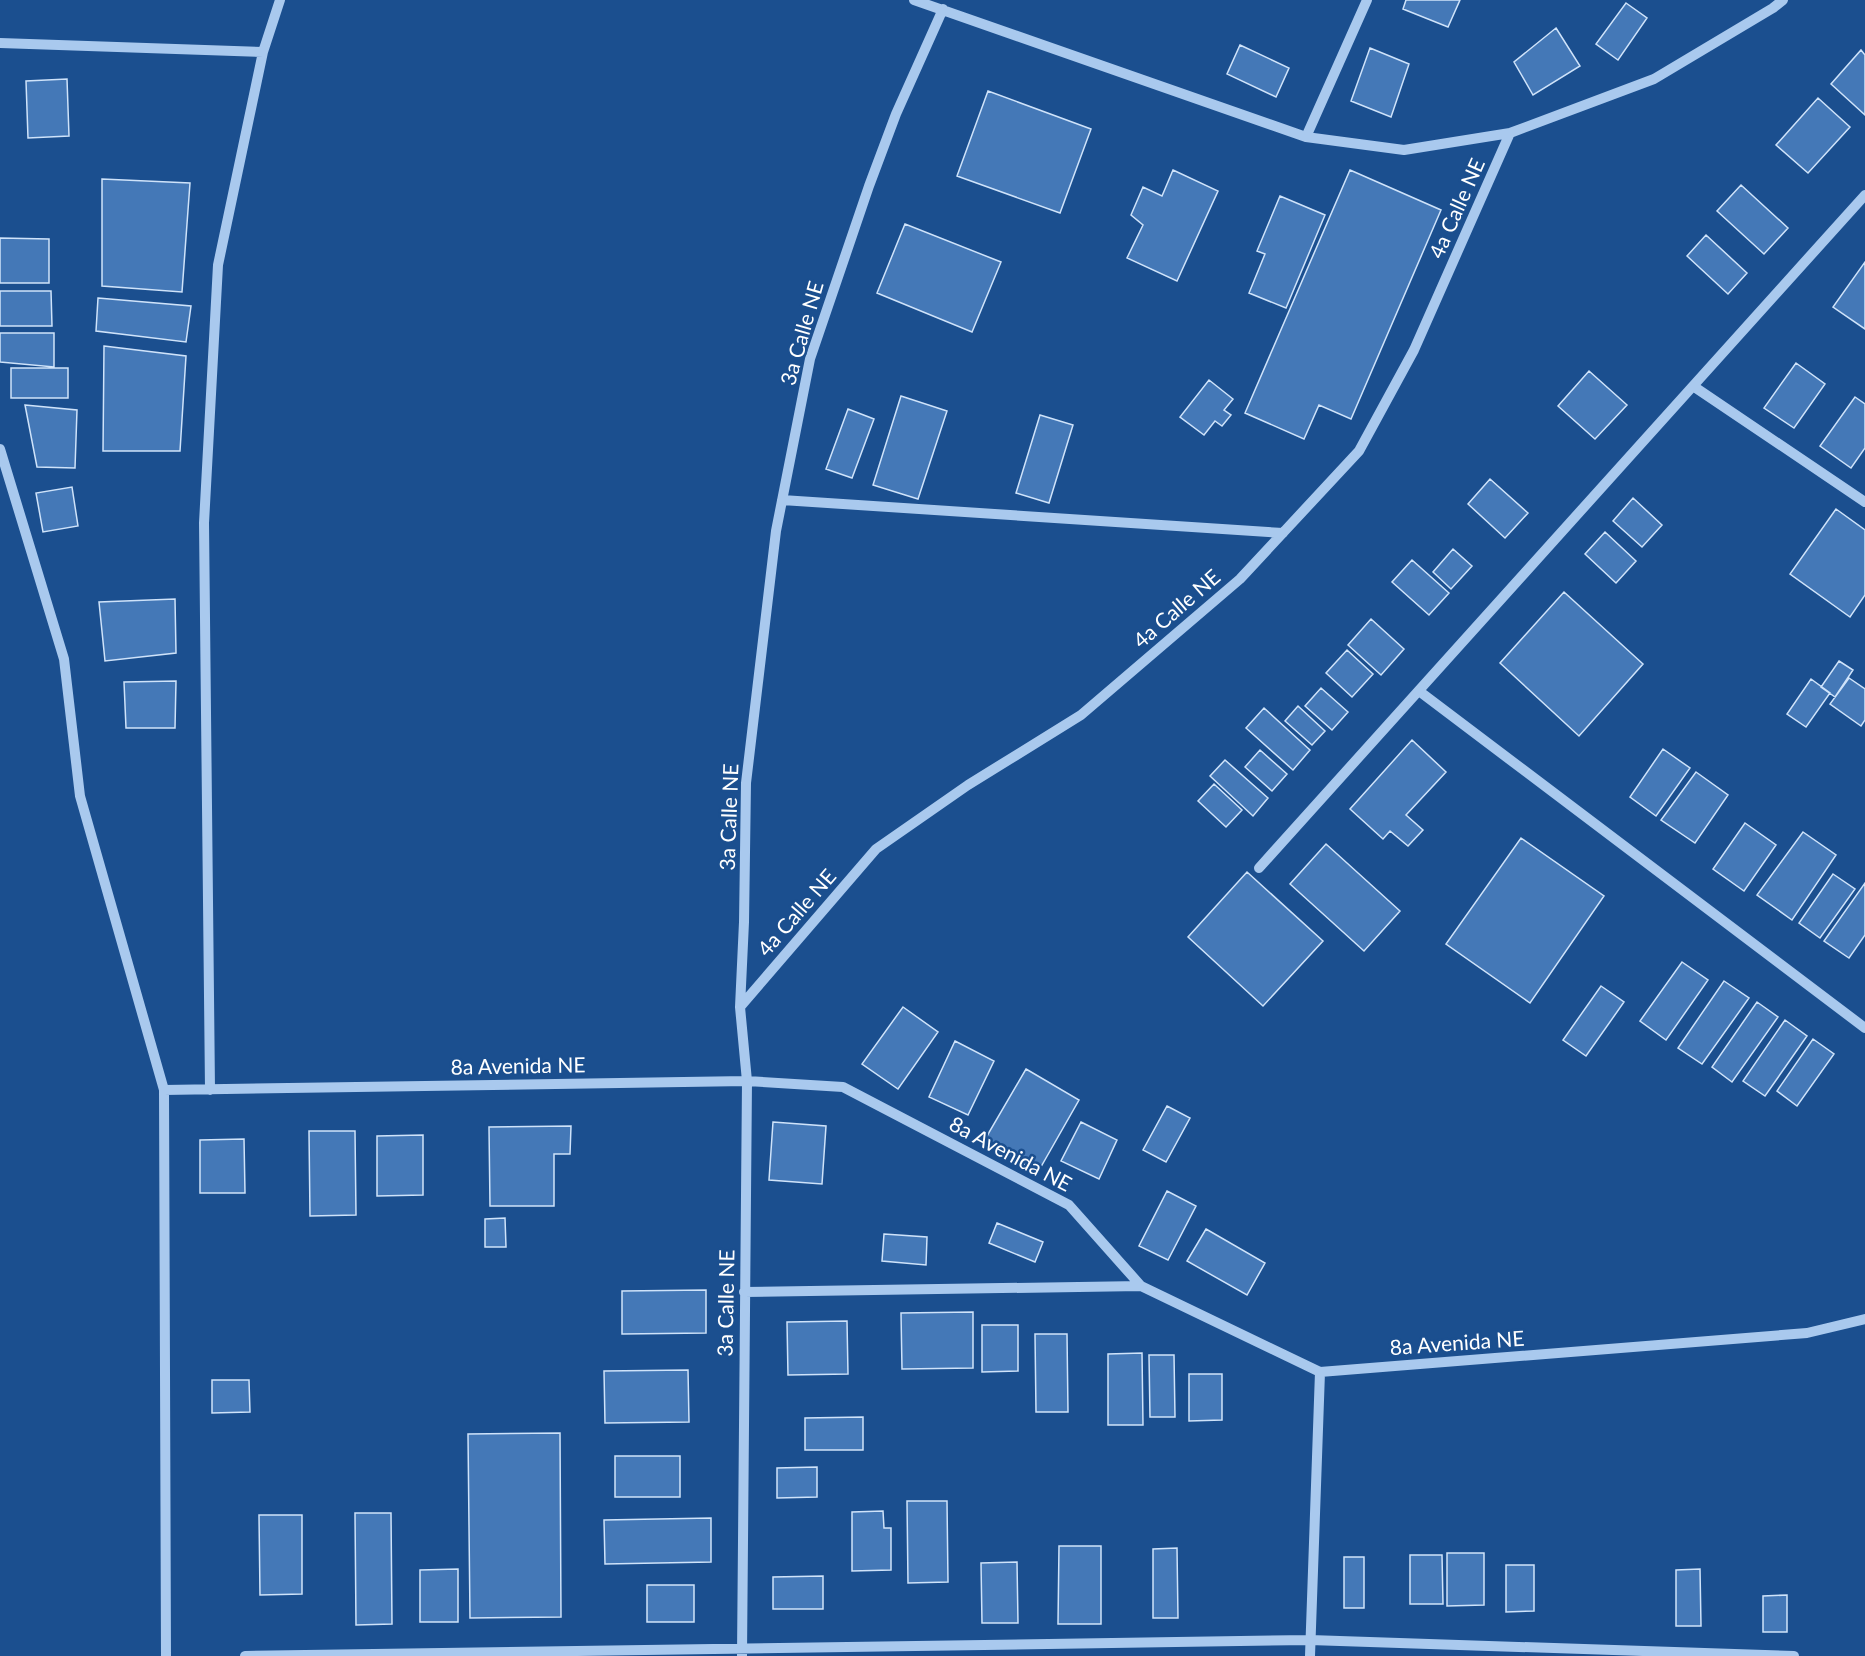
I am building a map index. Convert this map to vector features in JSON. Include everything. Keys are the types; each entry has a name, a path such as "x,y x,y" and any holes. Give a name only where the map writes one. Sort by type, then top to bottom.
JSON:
{"street":[{"path":"210,1090 210,948 206,856 205,499 219,266 264,52 280,0"},
{"path":"914,0 1306,137 1404,150 1510,133 1654,79 1783,0"},
{"path":"1306,137 1367,0"},
{"name":"3a Calle NE","path":"742,1652 747,1081 740,1007 746,783 776,531 810,358 896,114 943,9"},
{"path":"0,43 264,52"},
{"name":"4a Calle NE","path":"740,1007 876,849 968,785 1081,715 1240,579 1359,451 1414,350 1510,133"},
{"path":"1259,868 1865,195"},
{"path":"1693,386 1865,502"},
{"path":"0,449 64,659 80,796 164,1090 166,1656"},
{"path":"782,500 1283,532"},
{"path":"1419,692 1865,1028"},
{"name":"8a Avenida NE","path":"164,1090 747,1081 843,1087 1069,1205 1141,1286 1320,1372 1808,1333 1865,1319"},
{"path":"744,1292 1141,1286"},
{"path":"1310,1656 1320,1372"},
{"path":"244,1656 742,1652 1310,1640 1794,1656"}],"building":[{"path":"1406,0 1460,0 1448,27 1403,9"},
{"path":"1626,3 1647,18 1618,60 1596,44"},
{"path":"1556,28 1580,66 1533,95 1514,62"},
{"path":"1240,45 1289,68 1276,97 1227,74"},
{"path":"1370,48 1409,64 1391,117 1351,101"},
{"path":"1861,50 1865,55 1865,115 1831,84"},
{"path":"67,79 69,136 28,138 26,81"},
{"path":"988,91 1091,129 1060,213 957,176"},
{"path":"1818,98 1850,127 1808,173 1776,145"},
{"path":"1173,170 1218,191 1177,281 1127,258 1143,225 1131,215 1143,187 1162,196"},
{"path":"1350,170 1441,210 1351,419 1319,405 1304,439 1245,413"},
{"path":"102,179 190,183 182,292 102,286"},
{"path":"1741,185 1788,228 1764,254 1717,211"},
{"path":"1280,196 1325,215 1286,308 1249,293 1265,254 1257,251"},
{"path":"905,224 1001,262 972,332 877,293"},
{"path":"1706,235 1747,273 1728,294 1687,256"},
{"path":"0,238 49,239 49,283 0,283"},
{"path":"1865,262 1865,329 1833,307"},
{"path":"0,291 51,291 52,326 0,326"},
{"path":"98,298 191,306 186,342 96,331"},
{"path":"0,333 54,333 54,367 0,362"},
{"path":"104,346 186,356 180,451 103,451"},
{"path":"1796,363 1825,384 1794,428 1764,408"},
{"path":"11,368 68,368 68,398 11,398"},
{"path":"1589,371 1627,405 1595,439 1558,406"},
{"path":"1209,380 1233,399 1224,410 1231,415 1222,426 1215,421 1204,435 1180,417"},
{"path":"901,396 947,411 918,499 873,485"},
{"path":"1855,397 1865,404 1865,448 1851,468 1820,446"},
{"path":"25,405 77,410 75,468 37,467"},
{"path":"848,409 874,419 852,478 826,469"},
{"path":"1040,415 1073,425 1049,503 1016,493"},
{"path":"1490,479 1528,513 1505,538 1468,504"},
{"path":"72,487 78,526 43,532 36,493"},
{"path":"1633,498 1662,525 1642,547 1613,521"},
{"path":"1836,509 1865,530 1865,595 1850,617 1790,574"},
{"path":"1605,532 1636,561 1616,583 1585,554"},
{"path":"1453,549 1472,566 1451,589 1433,572"},
{"path":"1412,560 1449,593 1429,615 1392,582"},
{"path":"1564,592 1643,664 1579,736 1500,663"},
{"path":"175,599 176,653 105,661 99,602"},
{"path":"1371,619 1404,649 1381,675 1348,645"},
{"path":"1347,650 1373,674 1352,697 1326,673"},
{"path":"1839,661 1853,670 1835,697 1821,687"},
{"path":"1849,678 1865,689 1865,720 1861,726 1830,704"},
{"path":"1811,679 1830,693 1806,727 1787,714"},
{"path":"176,681 175,728 126,728 124,682"},
{"path":"1321,688 1348,712 1332,730 1305,706"},
{"path":"1298,706 1325,731 1312,745 1285,721"},
{"path":"1264,708 1310,750 1293,770 1246,728"},
{"path":"1412,740 1446,772 1406,815 1423,830 1408,846 1390,831 1383,839 1350,809"},
{"path":"1663,749 1690,768 1656,816 1630,797"},
{"path":"1260,750 1287,774 1272,791 1245,767"},
{"path":"1225,760 1268,798 1253,816 1210,776"},
{"path":"1696,772 1728,795 1695,843 1661,820"},
{"path":"1214,784 1242,810 1226,827 1198,801"},
{"path":"1745,823 1776,845 1744,891 1713,869"},
{"path":"1803,832 1836,855 1792,920 1757,895"},
{"path":"1521,838 1604,896 1530,1003 1446,944"},
{"path":"1326,844 1400,911 1364,951 1290,884"},
{"path":"1247,872 1323,941 1263,1006 1188,937"},
{"path":"1833,874 1855,889 1820,938 1799,923"},
{"path":"1865,883 1865,935 1849,958 1824,941"},
{"path":"1682,962 1708,980 1666,1040 1640,1021"},
{"path":"1724,981 1749,998 1702,1064 1678,1048"},
{"path":"1601,986 1624,1002 1586,1056 1563,1040"},
{"path":"1757,1002 1778,1017 1732,1082 1712,1067"},
{"path":"903,1007 938,1032 898,1089 862,1064"},
{"path":"1785,1020 1807,1036 1765,1096 1743,1081"},
{"path":"1813,1039 1834,1054 1797,1106 1777,1091"},
{"path":"955,1041 994,1061 968,1115 929,1097"},
{"path":"1026,1069 1079,1100 1038,1172 984,1141"},
{"path":"1167,1106 1190,1118 1166,1162 1143,1150"},
{"path":"773,1122 826,1126 822,1184 769,1180"},
{"path":"1081,1122 1117,1140 1099,1179 1061,1161"},
{"path":"571,1126 570,1154 554,1154 554,1206 490,1206 489,1127"},
{"path":"309,1131 355,1131 356,1215 310,1216"},
{"path":"423,1135 423,1195 377,1196 377,1136"},
{"path":"244,1139 245,1193 200,1193 200,1140"},
{"path":"1167,1191 1196,1206 1168,1260 1139,1246"},
{"path":"505,1218 506,1247 485,1247 485,1219"},
{"path":"997,1223 1043,1242 1035,1262 989,1243"},
{"path":"1206,1229 1265,1263 1247,1295 1187,1261"},
{"path":"884,1234 927,1237 926,1265 882,1261"},
{"path":"706,1290 706,1333 622,1334 622,1291"},
{"path":"973,1312 973,1368 902,1369 901,1313"},
{"path":"847,1321 848,1374 788,1375 787,1322"},
{"path":"982,1325 1018,1325 1018,1371 982,1372"},
{"path":"1035,1334 1067,1334 1068,1412 1036,1412"},
{"path":"1142,1353 1143,1425 1108,1425 1108,1354"},
{"path":"1149,1355 1174,1355 1175,1417 1150,1417"},
{"path":"688,1370 689,1422 605,1423 604,1371"},
{"path":"1189,1374 1222,1374 1222,1420 1189,1421"},
{"path":"212,1380 249,1380 250,1412 212,1413"},
{"path":"863,1417 863,1450 805,1450 805,1418"},
{"path":"560,1433 561,1617 470,1618 468,1434"},
{"path":"615,1456 680,1456 680,1497 615,1497"},
{"path":"817,1467 817,1497 777,1498 777,1468"},
{"path":"907,1501 947,1501 948,1582 908,1583"},
{"path":"883,1511 884,1528 891,1528 891,1570 852,1571 852,1512"},
{"path":"355,1513 391,1513 392,1624 356,1625"},
{"path":"259,1515 302,1515 302,1594 260,1595"},
{"path":"711,1518 711,1562 605,1564 604,1520"},
{"path":"1059,1546 1101,1546 1101,1624 1058,1624"},
{"path":"1177,1548 1178,1618 1153,1618 1153,1549"},
{"path":"1447,1553 1484,1553 1484,1605 1447,1606"},
{"path":"1410,1555 1442,1555 1443,1604 1410,1604"},
{"path":"1344,1557 1364,1557 1364,1608 1344,1608"},
{"path":"1017,1562 1018,1623 982,1623 981,1563"},
{"path":"1506,1565 1534,1565 1534,1611 1506,1612"},
{"path":"458,1569 458,1622 420,1622 420,1570"},
{"path":"1700,1569 1701,1626 1676,1626 1676,1570"},
{"path":"823,1576 823,1609 773,1609 773,1577"},
{"path":"647,1585 694,1585 694,1622 647,1622"},
{"path":"1787,1595 1787,1632 1763,1632 1763,1596"}]}
